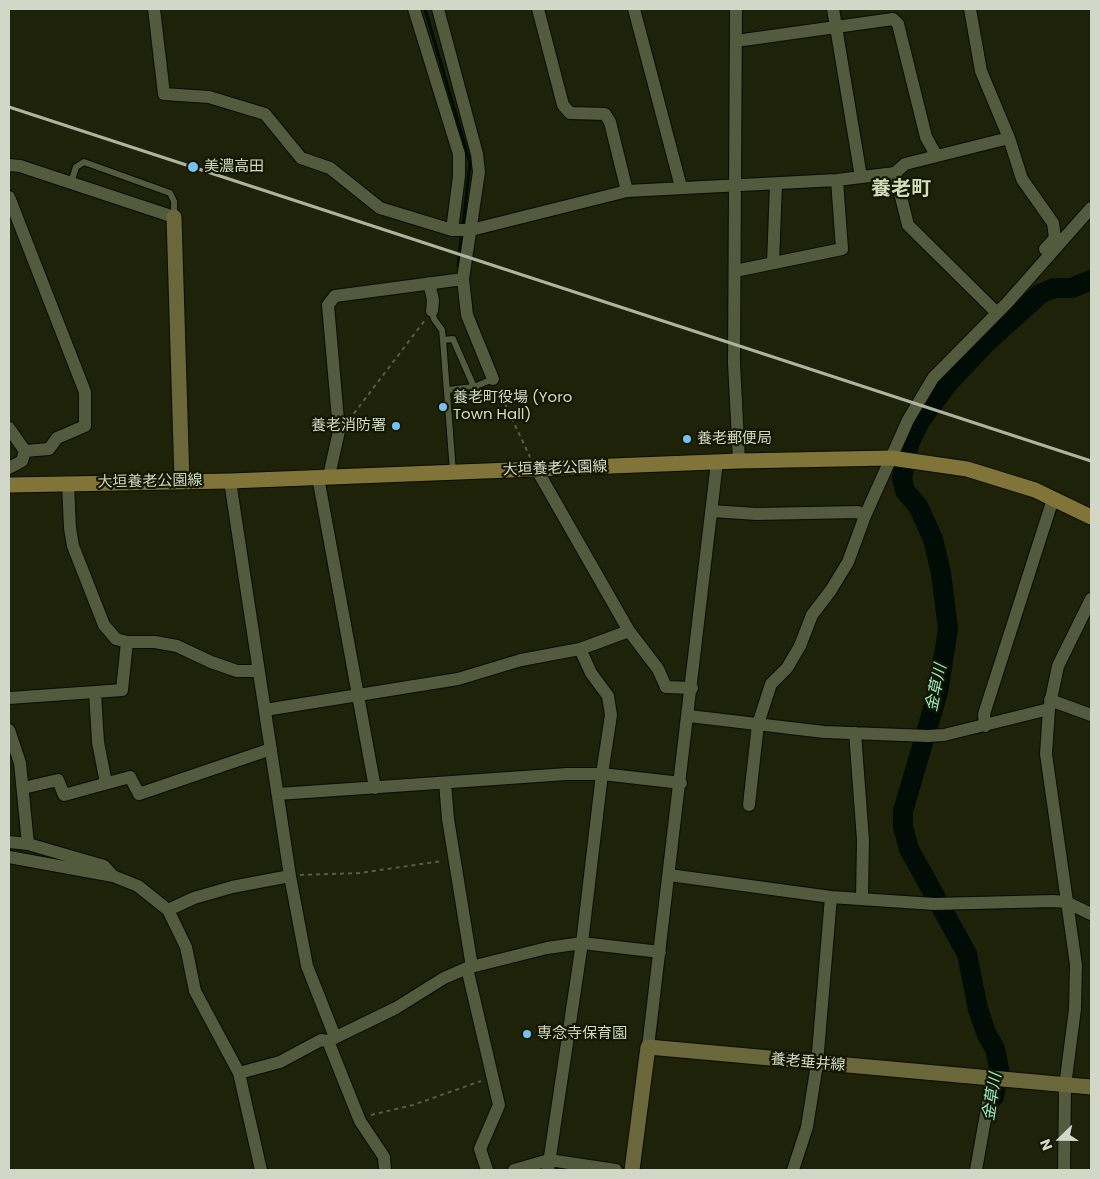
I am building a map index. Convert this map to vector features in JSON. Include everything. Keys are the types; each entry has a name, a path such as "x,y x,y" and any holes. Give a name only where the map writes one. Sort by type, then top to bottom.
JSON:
{"main road":[{"path":"174,217 182,481"},
{"name":"大垣養老公園線","path":"9,485 230,481 739,461 896,459 967,469 1035,490 1091,517"},
{"path":"632,1170 648,1047"},
{"name":"養老垂井線","path":"648,1047 816,1064 1091,1087"}],"street":[{"path":"154,9 164,94 209,97 265,114 301,158 330,168 380,208 452,230 471,230 627,191 837,180 895,173 906,164 1009,138"},
{"path":"414,9 459,154 460,176 452,230"},
{"path":"438,9 477,154 479,172 463,279 466,315 493,379"},
{"path":"538,9 563,105 570,113 605,114 610,122 627,191"},
{"path":"634,9 681,188"},
{"path":"736,9 734,363 739,461"},
{"path":"833,9 834,27 861,177"},
{"path":"970,9 980,71 1009,138 1022,179 1053,223 1055,238 1012,288 1008,302"},
{"path":"736,41 893,19 898,24 926,137 936,155"},
{"path":"9,166 20,166 174,217"},
{"path":"895,173 908,225 934,254 997,313"},
{"path":"735,271 842,249 837,180"},
{"path":"773,263 776,184"},
{"path":"9,196 85,392 85,426 57,438 49,449 25,451"},
{"path":"749,805 758,724 772,684 787,668 800,646 812,615 832,590 848,562 865,516 896,459 908,420 933,378 1008,302 1091,208"},
{"path":"376,788 358,695 324,476 339,430 328,305 335,296 463,279"},
{"path":"429,283 433,300 432,311"},
{"path":"9,428 25,451"},
{"path":"9,468 22,460 25,451"},
{"path":"648,1047 689,716 717,462"},
{"path":"537,470 629,631 658,669 666,687 692,688"},
{"path":"230,481 290,876 307,966 359,1118 384,1157 385,1170"},
{"path":"68,484 70,528 83,576 104,625 116,639 128,642 154,642 177,646 211,662 237,671 260,671"},
{"path":"985,726 984,714 1053,499"},
{"path":"711,511 757,514 858,512 865,516"},
{"path":"1064,1170 1065,1086 1075,1009 1076,965 1047,763 1050,705 1058,666 1091,599"},
{"path":"265,710 405,686 424,686 441,683 521,660 580,649 629,631"},
{"path":"9,698 122,690 128,642"},
{"path":"548,1165 582,943 611,715 608,696 591,674 580,649"},
{"path":"95,692 98,742 106,783"},
{"path":"689,716 824,732 922,736 944,735 985,726 1050,705 1091,715"},
{"path":"9,730 20,763 28,844"},
{"path":"855,733 863,840 862,899"},
{"path":"23,788 58,780 64,796 130,776 139,794 271,749"},
{"path":"278,794 567,774 602,774 681,783"},
{"path":"445,783 469,968 498,1105 480,1149 487,1170"},
{"path":"9,842 28,844 104,866 113,876"},
{"path":"9,857 113,876 138,886 168,910 186,947 195,991 239,1073 261,1170"},
{"path":"669,875 831,897 939,904 1066,902 1091,914"},
{"path":"168,910 194,898 232,887 290,876"},
{"path":"792,1170 807,1127 816,1064 831,897"},
{"path":"239,1073 280,1062 321,1040 332,1039 396,1008 444,978 469,968 547,948 582,943 660,952"},
{"path":"976,1170 995,1080"},
{"path":"514,1170 548,1165 616,1170"}],"lane":[{"path":"71,183 76,167 84,162 170,193 174,201 174,217"},
{"path":"432,311 434,320 442,330 453,472"},
{"path":"443,340 453,339 474,388"},
{"path":"447,390 474,388 493,379"}],"path":[{"path":"339,430 352,417 432,311"},
{"path":"493,379 537,470"},
{"path":"290,876 360,873 454,859"},
{"path":"359,1118 413,1105 492,1077"}],"waterway":[{"path":"425,9 470,163 463,226"},
{"path":"458,266 462,232"},
{"name":"金草川","path":"994,1097 999,1068 995,1049 987,1035 978,1009 967,954 909,849 903,827 903,811 938,692 948,629 941,573 933,539 918,506 905,491 902,478 909,444 920,421 949,382 986,343 1040,294 1054,288 1072,288 1091,280"}],"railway":[{"path":"9,107 1091,461"}],"place":[{"name":"美濃高田","path":"193,167"},
{"name":"養老町役場 (Yoro Town Hall)","path":"443,407"},
{"name":"養老消防署","path":"396,426"},
{"name":"養老郵便局","path":"687,439"},
{"name":"専念寺保育園","path":"527,1034"}],"district":[{"name":"養老町","path":"901,190"}]}
